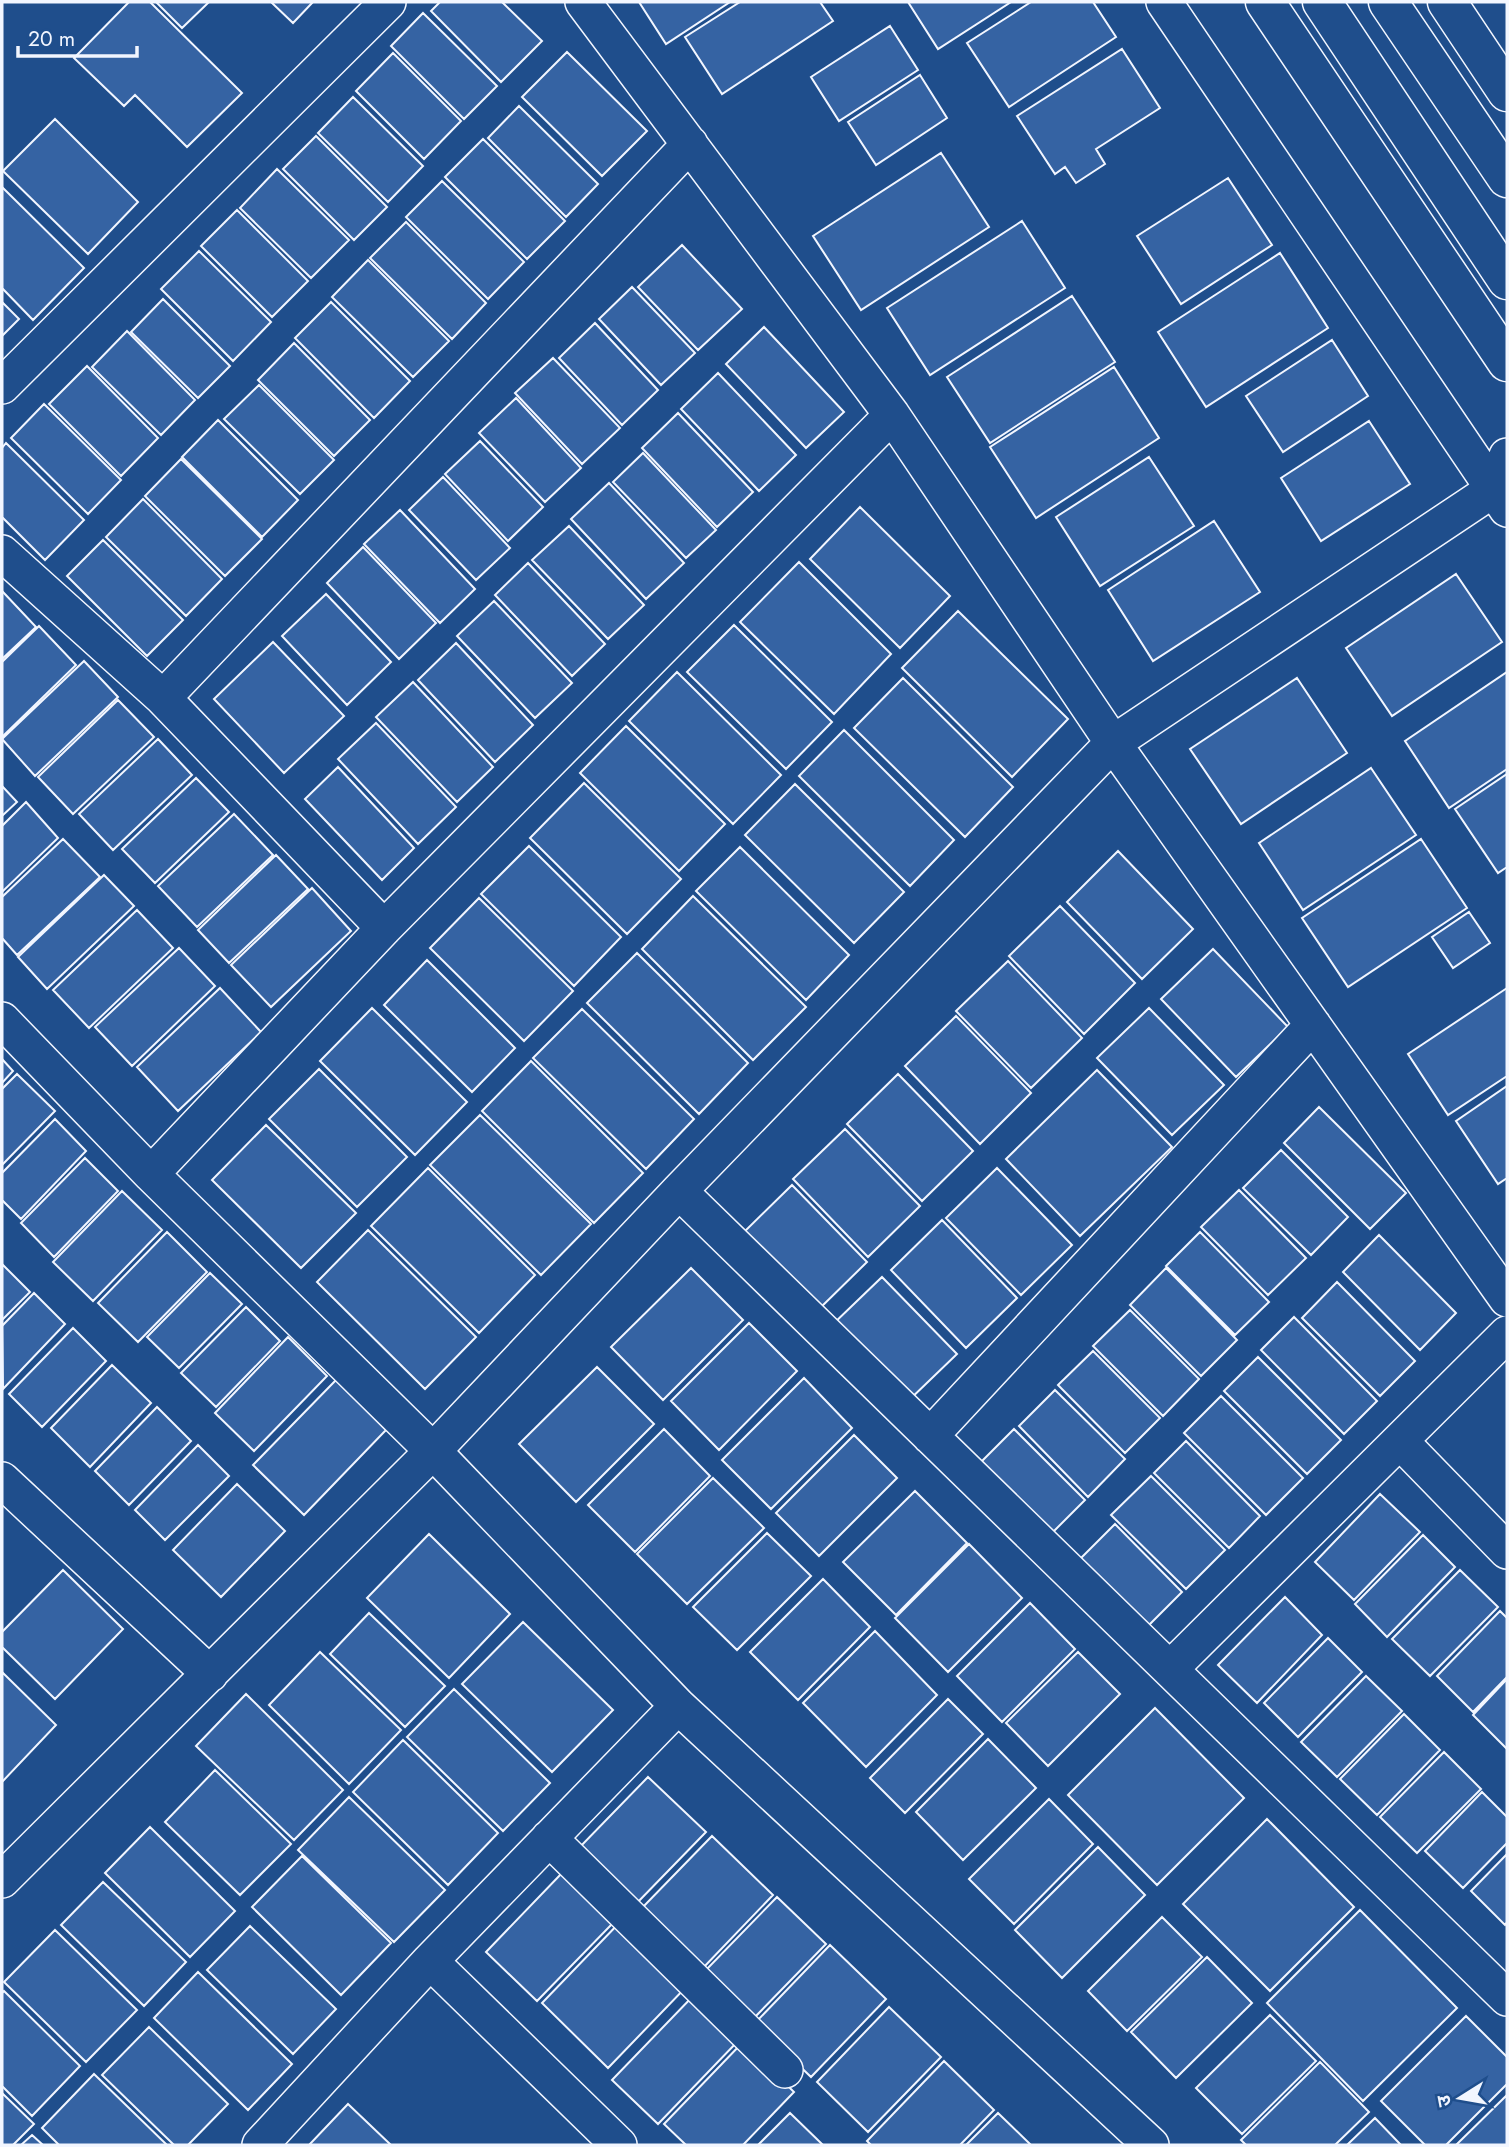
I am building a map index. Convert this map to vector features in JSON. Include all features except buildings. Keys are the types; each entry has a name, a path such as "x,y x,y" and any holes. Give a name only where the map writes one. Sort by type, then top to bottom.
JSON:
{"main road":[{"path":"1265,2 1507,362"},
{"path":"1322,2 1507,281"},
{"path":"1388,2 1507,178"},
{"path":"1447,2 1507,92"}],"street":[{"path":"2,386 388,2"},
{"path":"583,2 892,415 1113,743 1507,1299"},
{"path":"1164,2 1503,495"},
{"path":"163,698 690,144"},
{"path":"151,1174 384,928 892,415"},
{"path":"1503,495 1507,456"},
{"path":"2,1880 433,1451 679,1191 1113,743 1503,495"},
{"path":"2,553 163,698 384,928"},
{"path":"2,1020 151,1174 433,1451 678,1706 1151,2145"},
{"path":"930,1436 1313,1025"},
{"path":"679,1191 1507,1998"},
{"path":"1170,1669 1507,1334"},
{"path":"1400,1441 1507,1551"},
{"path":"2,1480 210,1674"},
{"path":"260,2145 430,1961 678,1706"},
{"path":"549,1838 785,2070"},
{"path":"430,1961 619,2145"}]}
